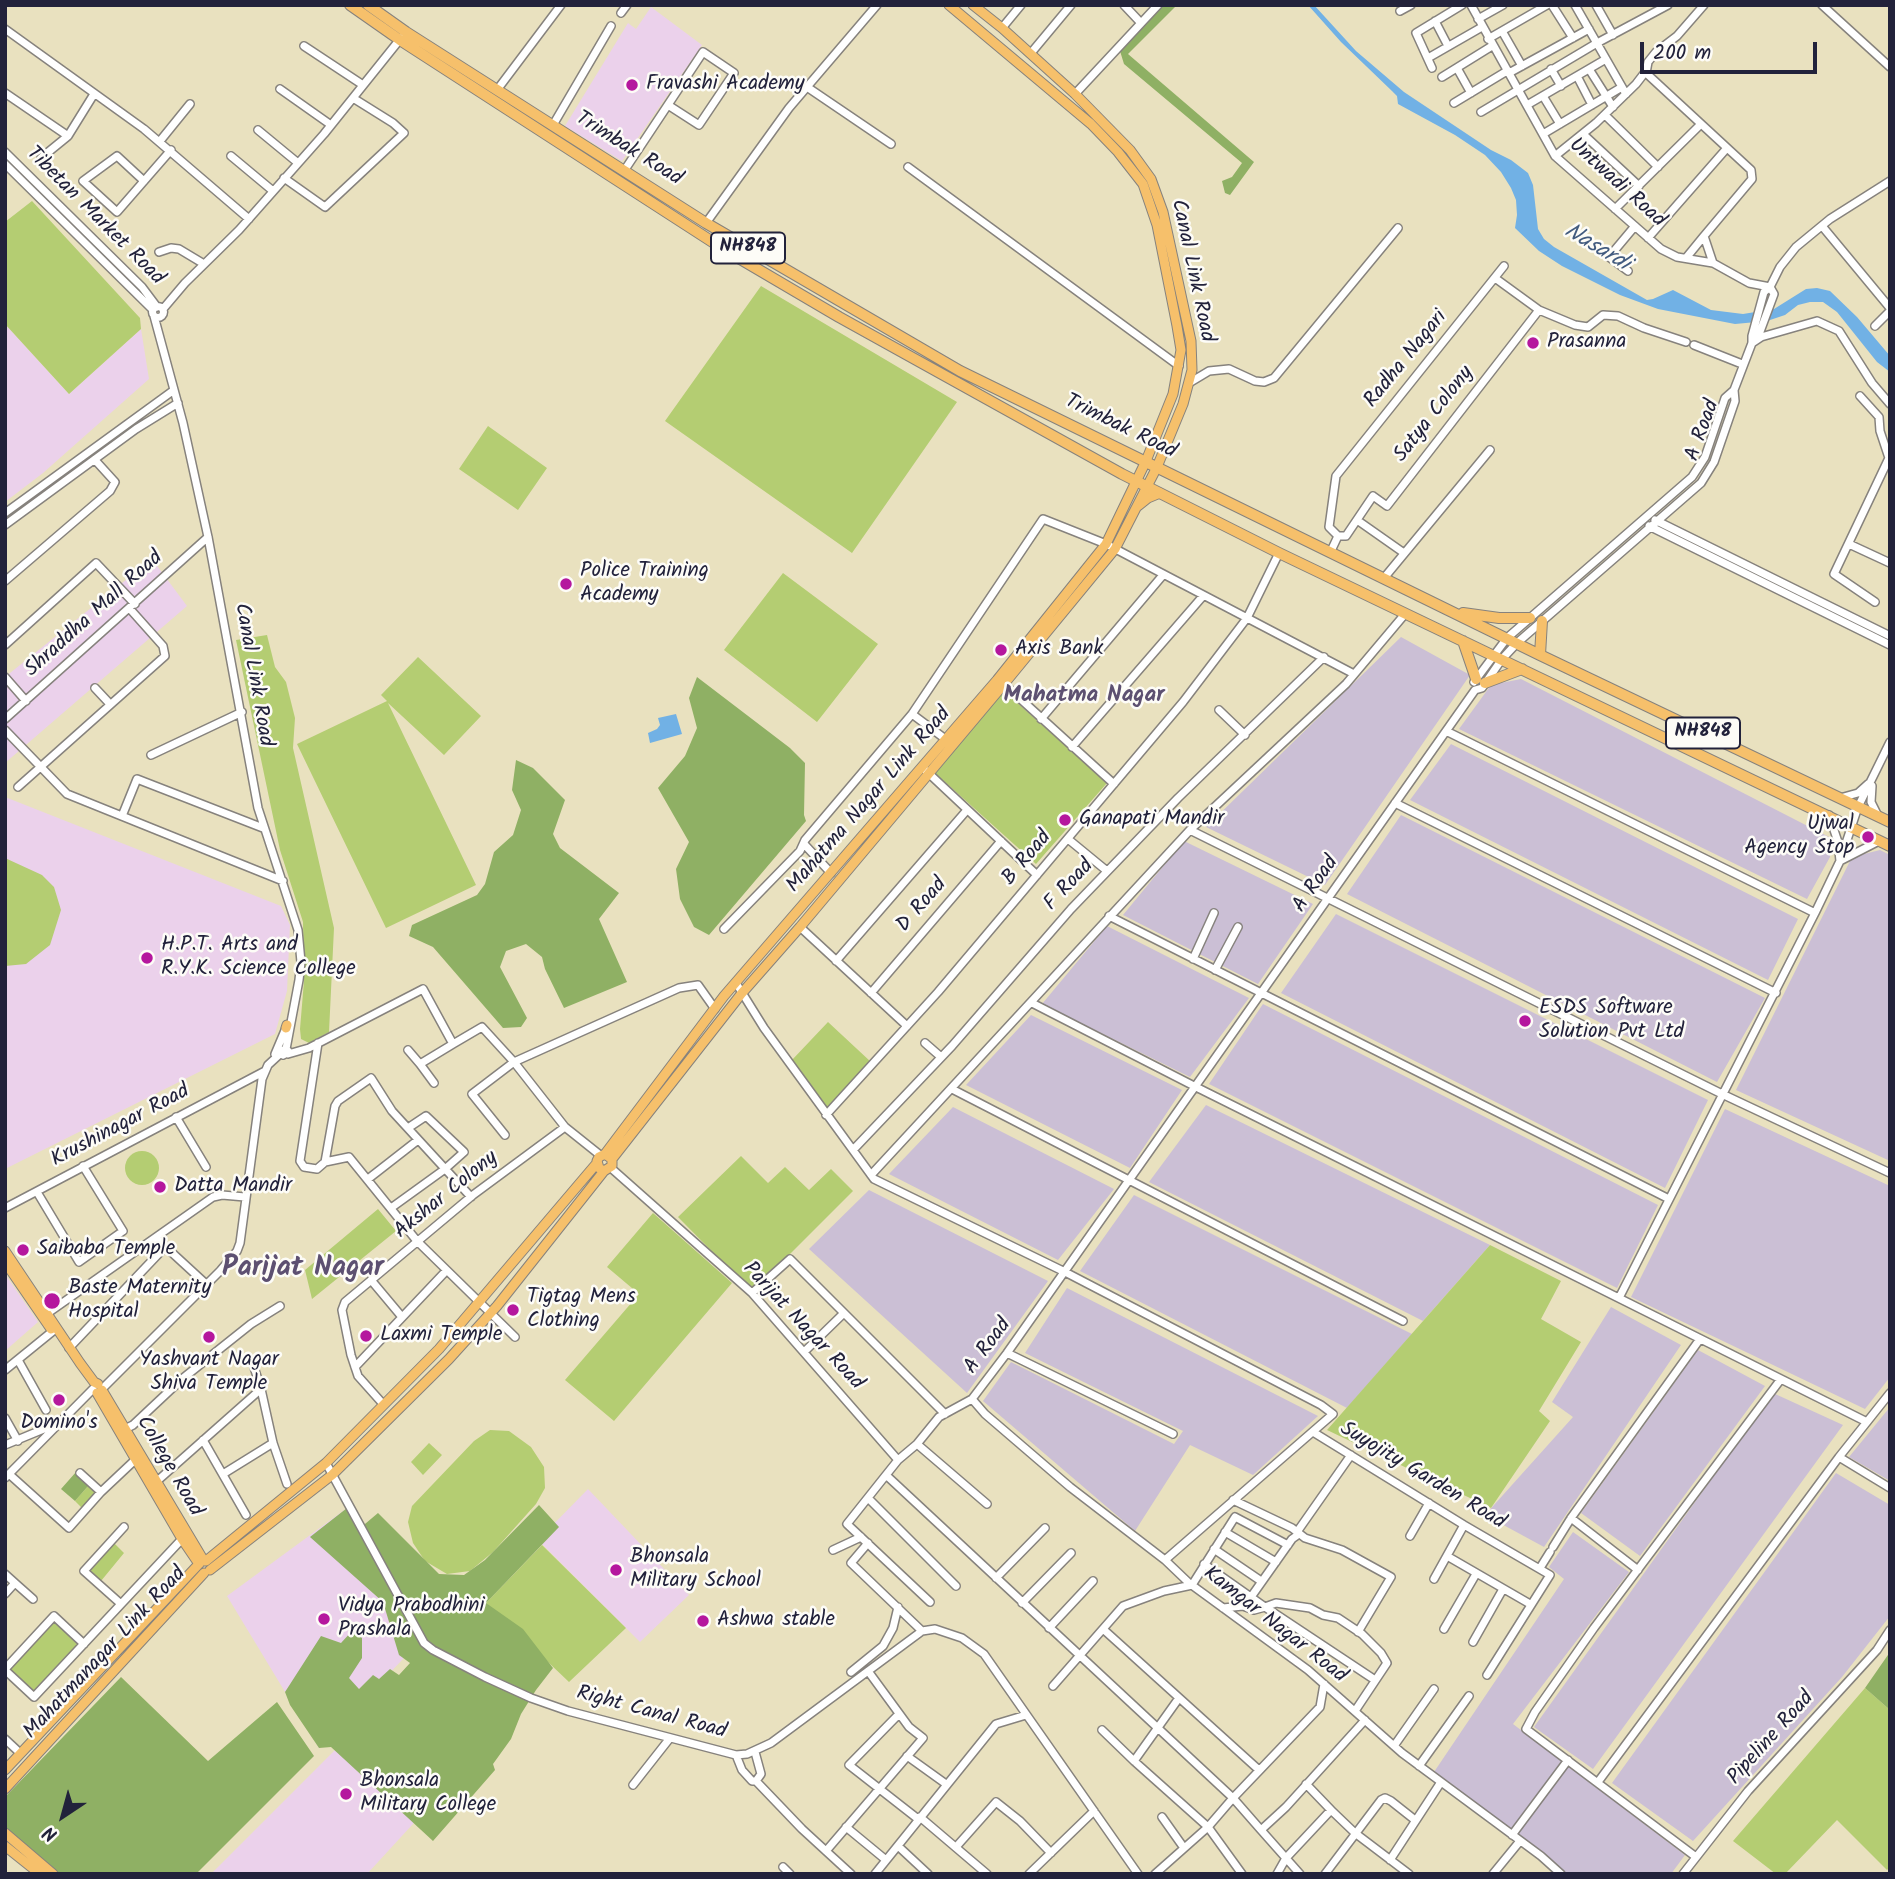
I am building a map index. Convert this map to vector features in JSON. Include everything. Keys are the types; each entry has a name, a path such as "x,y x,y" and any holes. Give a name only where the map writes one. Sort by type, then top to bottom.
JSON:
{"highway":[{"name":"Trimbak Road","path":"350,5 497,90 706,223 960,372 1885,820"},
{"name":"Trimbak Road","path":"368,5 403,36 514,117 757,273 1122,474 1463,641"},
{"path":"1448,610 1499,618 1530,618"},
{"path":"1541,655 1542,621"},
{"path":"1463,641 1481,681 1522,669"},
{"name":"NH848","path":"1463,641 1829,814"},
{"path":"1829,814 1890,846"}],"main road":[{"name":"Canal Link Road","path":"949,5 1091,124 1143,184 1157,225 1181,350 1173,394 1146,461"},
{"name":"Canal Link Road","path":"973,5 1031,53 1130,150 1151,179 1163,212 1191,341 1192,370 1183,404 1163,454 1157,467 1142,484"},
{"path":"1132,456 1142,455 1150,448"},
{"path":"1163,454 1171,473"},
{"name":"Mahatma Nagar Link Road","path":"948,742 1004,684 1110,547 1136,508 1146,461"},
{"path":"1122,474 1128,500"},
{"name":"Mahatma Nagar Link Road","path":"204,1566 332,1475 449,1359 489,1314 605,1162 741,993 800,927 997,680 1110,547 1128,500 1142,484"},
{"path":"1136,508 1148,498 1160,493"},
{"name":"Mahatma Nagar Link Road","path":"204,1566 326,1463 439,1349 605,1162 715,1009 831,873 925,770"},
{"name":"College Road","path":"5,1251 94,1382 135,1460 182,1539 204,1566"},
{"name":"College Road","path":"5,1262 125,1429 204,1566"},
{"name":"Mahatmanagar Link Road","path":"5,1770 204,1566"},
{"name":"Mahatmanagar Link Road","path":"5,1789 204,1566"},
{"path":"5,1833 53,1874"},
{"path":"5,1846 39,1873"}],"street":[{"path":"497,90 561,5"},
{"path":"621,13 627,5"},
{"path":"706,223 789,108 877,5"},
{"path":"1002,28 1021,5"},
{"path":"1031,53 1071,5"},
{"path":"1124,5 1141,23"},
{"path":"1075,94 1158,5"},
{"path":"1399,11 1411,5"},
{"path":"1432,68 1416,33 1462,5"},
{"name":"Untwadi Road","path":"1471,5 1555,156 1661,249 1677,257 1713,263 1769,291"},
{"path":"1427,58 1448,46 1503,5"},
{"path":"1442,77 1502,31 1549,5 1573,38"},
{"path":"1575,5 1624,91"},
{"path":"1596,5 1612,35"},
{"path":"1481,112 1652,9 1668,5"},
{"path":"1686,258 1752,179 1751,170 1646,74 1648,62 1656,52 1677,36 1704,5"},
{"path":"1822,5 1890,67"},
{"path":"1435,21 1448,46"},
{"path":"553,125 611,26"},
{"path":"5,29 160,141 249,219"},
{"path":"1454,103 1589,29"},
{"path":"1502,31 1522,66"},
{"path":"158,312 189,285 204,264 249,219 331,125 403,36"},
{"path":"304,46 363,85"},
{"path":"624,171 703,52 734,73 699,125 668,106"},
{"path":"1527,106 1606,59"},
{"path":"1457,68 1471,93"},
{"path":"1551,69 1560,86"},
{"path":"1588,69 1613,107"},
{"path":"1555,156 1605,115 1624,91 1647,70"},
{"path":"1577,76 1592,105"},
{"path":"807,87 891,144"},
{"path":"280,89 331,125"},
{"path":"1543,134 1605,97 1624,91"},
{"path":"5,93 68,136"},
{"path":"41,158 68,136 94,94"},
{"path":"1544,96 1560,124"},
{"path":"284,178 325,207 404,133 353,98"},
{"path":"160,141 190,104"},
{"path":"1605,115 1658,167"},
{"path":"1615,209 1701,124"},
{"path":"258,130 298,163"},
{"path":"1583,134 1639,186"},
{"path":"1648,238 1727,148"},
{"path":"144,181 117,156 83,181 117,212 144,181 171,150"},
{"name":"Tibetan Market Road","path":"5,152 142,287 158,312"},
{"path":"231,156 273,191"},
{"name":"Tibetan Market Road","path":"5,164 158,312"},
{"path":"908,167 1179,366"},
{"name":"A Road","path":"864,1540 847,1524 898,1460 939,1417 972,1399 1007,1353 1475,690 1474,684 1481,681 1512,641 1542,621 1654,525 1693,491 1711,470 1735,401 1734,390 1742,364 1754,339 1769,291 1785,259 1822,226 1889,183"},
{"path":"1628,271 1609,257 1635,226"},
{"path":"1822,226 1890,309 1875,326"},
{"path":"1189,383 1209,371 1228,369 1255,381 1264,382 1275,378 1398,228"},
{"path":"1704,236 1713,263"},
{"path":"159,252 179,248 204,264"},
{"name":"Radha Nagari","path":"1338,536 1329,527 1336,476 1504,266"},
{"path":"1495,278 1539,310 1581,327 1588,327 1603,315 1618,316 1742,364"},
{"name":"Satya Colony","path":"1357,520 1373,496 1387,506 1539,310"},
{"name":"Canal Link Road","path":"7,1476 74,1408 116,1375 237,1251 260,1095 269,1066 288,1028 299,980 301,946 283,881 263,828 208,537 163,342 155,324 158,312"},
{"path":"1754,339 1817,321 1839,331 1872,383 1890,404"},
{"path":"5,513 174,390"},
{"path":"1512,641 1530,618 1692,477 1709,448 1725,398 1734,390"},
{"path":"1860,396 1880,417 1880,431 1889,458 1835,576 1875,602"},
{"path":"5,525 136,429 178,403"},
{"path":"1384,578 1490,450"},
{"path":"5,581 110,491 115,482 95,460"},
{"path":"724,929 800,851 912,714 1042,519 1110,547 1354,674"},
{"path":"1646,519 1890,645"},
{"path":"1331,551 1338,536 1346,536 1357,520 1404,554"},
{"path":"1654,525 1890,636"},
{"name":"Shraddha Mall Road","path":"5,719 208,537"},
{"path":"1849,544 1890,563"},
{"name":"B Road","path":"826,1115 907,1026 1183,702 1247,618 1279,553"},
{"path":"5,645 96,563 133,606 166,651 165,656 18,787"},
{"path":"1041,719 1163,575"},
{"path":"1072,747 1203,596"},
{"path":"871,1175 1190,830 1354,674 1405,614"},
{"name":"F Road","path":"853,1150 941,1057 1107,871 1178,798 1324,657"},
{"path":"5,677 26,701"},
{"path":"1004,684 1114,784"},
{"path":"95,688 110,704"},
{"path":"1219,710 1245,735"},
{"path":"151,755 242,712"},
{"path":"912,714 948,742"},
{"path":"5,730 67,794 283,881"},
{"path":"1446,731 1815,913"},
{"path":"1619,1298 1815,913 1840,861 1858,807 1890,742"},
{"path":"1880,763 1890,768"},
{"path":"925,770 1037,875"},
{"path":"1840,798 1866,788 1874,775"},
{"path":"1874,775 1871,802 1874,811 1885,820"},
{"path":"122,816 137,779 263,828"},
{"path":"1395,803 1776,993"},
{"path":"836,961 967,810"},
{"path":"1829,814 1835,830 1840,861"},
{"path":"1190,830 1722,1094 1890,1173"},
{"path":"1068,839 1107,871"},
{"name":"D Road","path":"871,993 1001,841"},
{"path":"1840,861 1880,841"},
{"path":"804,844 831,873"},
{"path":"1193,959 1214,913"},
{"path":"1109,916 1669,1199"},
{"path":"800,927 907,1026"},
{"path":"1215,970 1238,927"},
{"path":"736,984 826,1115 874,1179 1065,1272"},
{"path":"505,1135 472,1094 514,1062 679,988 698,985 715,1009"},
{"path":"269,1066 285,1052 318,1043 423,989 453,1044 420,1064"},
{"path":"1032,1003 1867,1422"},
{"name":"Parijat Nagar Road","path":"453,1044 482,1027 514,1062 565,1127 752,1293 898,1460"},
{"path":"288,1028 293,1041 306,1048"},
{"path":"285,1052 288,1028"},
{"path":"318,1043 300,1161 304,1167 317,1169 325,1162 349,1157 417,1241 515,1337"},
{"path":"925,1043 941,1057"},
{"path":"408,1050 433,1083"},
{"name":"Krushinagar Road","path":"5,1208 254,1077 269,1066"},
{"path":"325,1162 335,1106 338,1101 372,1079 392,1111 471,1196"},
{"path":"952,1090 1403,1321"},
{"path":"391,1208 445,1170 464,1152 426,1116 408,1128"},
{"path":"176,1117 206,1167"},
{"name":"Akshar Colony","path":"383,1404 358,1376 342,1310 345,1302 471,1196 565,1127"},
{"path":"368,1179 418,1140"},
{"path":"37,1192 79,1262 123,1231 83,1166"},
{"path":"48,1313 213,1197 245,1197"},
{"path":"156,1238 206,1284"},
{"path":"69,1348 165,1247"},
{"path":"752,1293 790,1259 945,1414"},
{"path":"355,1367 446,1271"},
{"name":"Suyojity Garden Road","path":"1065,1272 1321,1405 1333,1414 1313,1432 1464,1525 1540,1568"},
{"path":"371,1280 402,1317"},
{"path":"125,1429 221,1347 280,1306"},
{"path":"804,1352 844,1313"},
{"path":"5,1370 53,1331"},
{"path":"1488,1675 1550,1575 1540,1568 1571,1518 1700,1339"},
{"path":"1007,1353 1173,1434"},
{"path":"18,1360 46,1410"},
{"path":"253,1364 273,1443 287,1484"},
{"path":"821,1371 832,1369"},
{"path":"1696,1857 1526,1729 1572,1660 1781,1379"},
{"path":"156,1482 261,1389"},
{"path":"1598,1782 1839,1457 1890,1393"},
{"name":"Kamgar Nagar Road","path":"972,1399 985,1414 1070,1487 1165,1560 1192,1585 1324,1684 1419,1766 1561,1874"},
{"path":"5,1418 18,1440"},
{"path":"5,1445 58,1424"},
{"path":"1165,1560 1313,1432"},
{"path":"202,1440 246,1515"},
{"path":"223,1475 273,1443"},
{"path":"916,1444 987,1504"},
{"path":"1251,1597 1299,1534 1297,1532 1351,1455"},
{"path":"1839,1457 1890,1488"},
{"path":"7,1476 69,1528 101,1492 135,1460"},
{"name":"Right Canal Road","path":"326,1463 424,1643 433,1650 531,1698 568,1711 736,1755 755,1752 922,1631"},
{"path":"80,1473 101,1492"},
{"path":"886,1475 1233,1797 1300,1874"},
{"path":"868,1498 956,1586"},
{"path":"1233,1500 1323,1545 1342,1550 1391,1577 1358,1632"},
{"path":"1410,1536 1429,1503"},
{"path":"1053,1686 1123,1606 1164,1591 1192,1585 1234,1517 1288,1545"},
{"path":"1571,1518 1638,1570"},
{"path":"1434,1579 1464,1525"},
{"path":"121,1604 84,1571 124,1527"},
{"path":"996,1578 1045,1528"},
{"path":"1226,1532 1276,1562"},
{"path":"84,1644 54,1615 5,1670 34,1698 182,1539"},
{"path":"833,1550 864,1540"},
{"path":"864,1540 930,1602"},
{"path":"864,1540 851,1563 922,1631 943,1631 974,1645 984,1654 1137,1873"},
{"path":"1214,1549 1261,1581"},
{"path":"1023,1603 1070,1553"},
{"path":"1447,1556 1530,1604"},
{"path":"1204,1564 1375,1680"},
{"path":"5,1574 33,1599"},
{"path":"1444,1629 1476,1574"},
{"path":"1049,1628 1093,1581"},
{"path":"5,1594 15,1583"},
{"path":"1473,1642 1503,1589"},
{"path":"1223,1608 1243,1606 1254,1610 1276,1603 1310,1608 1323,1615 1338,1618 1358,1632 1387,1662 1354,1711"},
{"path":"851,1672 883,1646 893,1628 898,1607"},
{"path":"1103,1629 1259,1770"},
{"name":"Pipeline Road","path":"1683,1874 1748,1791 1877,1650 1890,1630"},
{"path":"826,1851 923,1738 909,1727 869,1671"},
{"path":"1155,1874 1208,1827 1233,1797 1320,1707 1324,1684"},
{"path":"1394,1746 1434,1689"},
{"path":"1419,1766 1469,1696"},
{"path":"1134,1761 1179,1698"},
{"path":"899,1714 849,1765 987,1874"},
{"path":"875,1874 996,1724 1026,1715"},
{"path":"1261,1830 1286,1807 1365,1720"},
{"path":"1102,1730 1208,1827 1242,1874"},
{"path":"633,1785 670,1738"},
{"path":"5,1739 20,1753"},
{"path":"755,1752 761,1774 756,1781"},
{"path":"736,1755 742,1770 752,1781 756,1781 851,1874"},
{"path":"907,1756 946,1784"},
{"path":"1512,1835 1568,1760"},
{"path":"1390,1860 1441,1782"},
{"path":"1306,1784 1355,1833 1409,1874"},
{"path":"1325,1874 1381,1800 1385,1798 1415,1819"},
{"path":"956,1847 996,1802 1020,1821 1051,1853"},
{"path":"1277,1874 1286,1858 1331,1810"},
{"path":"1029,1874 1094,1811"},
{"path":"1161,1818 1184,1848"},
{"path":"846,1828 886,1860"},
{"path":"1493,1874 1520,1841"},
{"path":"898,1846 928,1874"},
{"path":"783,1867 790,1874"}],"shaded area":[{"name":"Fravashi Academy","path":"651,7 702,45 622,161 565,126 628,23 636,29"},
{"path":"5,324 69,394 141,329 149,379 43,473 5,502"},
{"path":"152,559 187,606 5,763 5,677"},
{"path":"1401,637 1470,675 1325,885 1206,827"},
{"path":"1521,679 1831,838 1830,857 1807,899 1459,729 1491,685"},
{"path":"1451,744 1798,919 1768,980 1410,800"},
{"name":"H.P.T. Arts and R.Y.K. Science College","path":"5,797 281,906 290,925 287,991 275,1034 5,1169"},
{"path":"1401,815 1765,998 1717,1082 1347,894"},
{"path":"1184,841 1313,904 1258,984 1123,915"},
{"path":"1880,850 1890,855 1890,1161 1736,1090 1852,857"},
{"path":"1336,914 1708,1100 1665,1188 1281,993"},
{"path":"1107,926 1249,998 1190,1077 1042,1004"},
{"path":"1263,1004 1658,1205 1617,1288 1209,1084"},
{"path":"1031,1015 1182,1090 1130,1168 966,1085"},
{"path":"1206,1105 1490,1245 1423,1321 1149,1182"},
{"path":"953,1107 1114,1189 1058,1260 889,1174"},
{"path":"1725,1109 1890,1186 1890,1377 1865,1409 1631,1297"},
{"path":"869,1190 1048,1281 967,1393 809,1249"},
{"path":"1134,1195 1412,1334 1347,1408 1080,1271"},
{"path":"5,1274 38,1322 5,1351"},
{"path":"1067,1288 1318,1416 1253,1475 1190,1445 1135,1531 983,1401 1011,1362 1174,1444 1183,1431 1025,1353"},
{"path":"1611,1307 1681,1345 1544,1547 1485,1515 1573,1417 1552,1402"},
{"path":"1698,1350 1765,1386 1640,1556 1581,1513"},
{"path":"1773,1393 1843,1425 1593,1769 1534,1727"},
{"path":"1890,1407 1890,1481 1849,1457"},
{"path":"1836,1473 1890,1505 1890,1616 1842,1677 1693,1841 1612,1783"},
{"name":"Bhonsala Military School","path":"588,1489 689,1595 640,1642 538,1540"},
{"name":"Vidya Prabodhini Prashala","path":"347,1508 419,1642 319,1748 227,1596"},
{"path":"1573,1532 1629,1572 1513,1724 1685,1855 1671,1874 1566,1874 1434,1772 1564,1579 1549,1567"},
{"name":"Bhonsala Military College","path":"339,1746 423,1813 367,1874 211,1874"}],"green space":[{"path":"1163,5 1177,5 1128,54 1254,162 1230,195 1225,193 1222,181 1232,177 1242,163 1124,64 1120,51"},
{"path":"32,201 140,318 141,329 69,394 5,324 5,222"},
{"path":"761,286 957,402 852,553 665,421"},
{"path":"488,426 547,468 518,510 459,469"},
{"path":"783,573 878,644 817,722 724,650"},
{"path":"267,635 275,667 286,682 295,718 293,748 334,928 329,1032 309,1043 301,1039 300,1029 304,981 303,922 280,850 236,640"},
{"path":"418,657 481,716 444,755 388,703 476,885 386,928 297,744 387,701 381,695"},
{"path":"697,677 790,748 805,763 806,821 709,935 694,927 680,899 676,869 689,842 658,788 685,756 697,728 689,698"},
{"path":"1004,691 1107,783 1036,864 935,773"},
{"path":"516,760 533,768 565,800 553,834 560,848 619,893 599,919 627,982 564,1008 542,957 526,944 506,951 500,967 527,1018 521,1027 503,1028 433,947 409,936 412,925 477,895 485,884 494,852 513,835 521,810 512,790"},
{"path":"5,858 42,875 54,887 61,910 50,945 26,964 5,966"},
{"path":"828,1022 871,1062 826,1109 792,1060"},
{"path":"142,1151 154,1156 159,1168 154,1180 142,1185 130,1180 125,1168 130,1156"},
{"path":"741,1156 768,1183 785,1167 809,1190 831,1169 853,1191 752,1292 678,1217"},
{"path":"378,1209 396,1231 312,1299 305,1270"},
{"path":"653,1213 732,1283 614,1421 565,1380 639,1294 607,1267"},
{"path":"1490,1245 1561,1281 1541,1319 1581,1342 1539,1411 1550,1421 1491,1508 1327,1430"},
{"path":"490,1430 509,1431 531,1447 544,1467 545,1488 536,1504 493,1552 470,1571 447,1574 425,1561 413,1543 408,1522 412,1506 474,1441"},
{"path":"429,1443 442,1455 423,1475 411,1462"},
{"path":"76,1472 89,1485 75,1501 61,1489"},
{"path":"89,1485 96,1492 82,1508 75,1501"},
{"path":"539,1505 559,1527 486,1603 523,1629 553,1668 521,1714 511,1739 493,1764 495,1770 433,1841 331,1747 319,1748 290,1705 285,1692 321,1636 341,1643 352,1631 362,1638 362,1658 349,1678 359,1689 373,1675 379,1679 390,1669 399,1675 410,1663 399,1655 383,1602 310,1537 347,1508 359,1529 378,1513 439,1574 464,1575 485,1560"},
{"path":"114,1543 124,1553 101,1581 89,1571"},
{"path":"542,1545 626,1628 569,1682 486,1603"},
{"path":"54,1622 79,1644 34,1692 10,1670"},
{"path":"1890,1652 1890,1710 1865,1688"},
{"path":"121,1677 208,1761 277,1702 314,1756 196,1874 60,1874 5,1828 5,1797"},
{"path":"1865,1688 1890,1710 1890,1867 1887,1870 1837,1820 1785,1874 1776,1874 1733,1841"}],"water":[{"path":"1308,5 1314,5 1356,51 1404,92 1528,173 1533,185 1538,229 1544,239 1554,247 1647,300 1673,290 1711,310 1743,314 1774,309 1806,289 1830,291 1857,317 1890,356 1890,372 1877,362 1837,312 1823,302 1798,305 1785,315 1767,321 1735,324 1658,309 1620,295 1562,266 1539,251 1515,228 1516,200 1501,172 1485,155 1398,104 1397,96 1341,42"},
{"path":"676,714 682,734 650,743 648,733 660,725 658,718"}],"place":[{"name":"Fravashi Academy","path":"632,85"},
{"name":"Prasanna","path":"1533,343"},
{"name":"Police Training Academy","path":"566,584"},
{"name":"Axis Bank","path":"1001,650"},
{"name":"Ganapati Mandir","path":"1065,820"},
{"name":"Ujwal Agency Stop","path":"1868,837"},
{"name":"H.P.T. Arts and R.Y.K. Science College","path":"147,958"},
{"name":"ESDS Software Solution Pvt Ltd","path":"1525,1021"},
{"name":"Datta Mandir","path":"160,1187"},
{"name":"Saibaba Temple","path":"23,1250"},
{"name":"Baste Maternity Hospital","path":"52,1301"},
{"name":"Tigtag Mens Clothing","path":"513,1310"},
{"name":"Laxmi Temple","path":"366,1336"},
{"name":"Yashvant Nagar Shiva Temple","path":"209,1337"},
{"name":"Domino's","path":"59,1400"},
{"name":"Bhonsala Military School","path":"616,1570"},
{"name":"Vidya Prabodhini Prashala","path":"324,1619"},
{"name":"Ashwa stable","path":"703,1621"},
{"name":"Bhonsala Military College","path":"346,1794"}],"district":[{"name":"Mahatma Nagar","path":"1084,697"},
{"name":"Parijat Nagar","path":"303,1270"}],"water label":[{"name":"Nasardi","path":"1596,249"}]}
